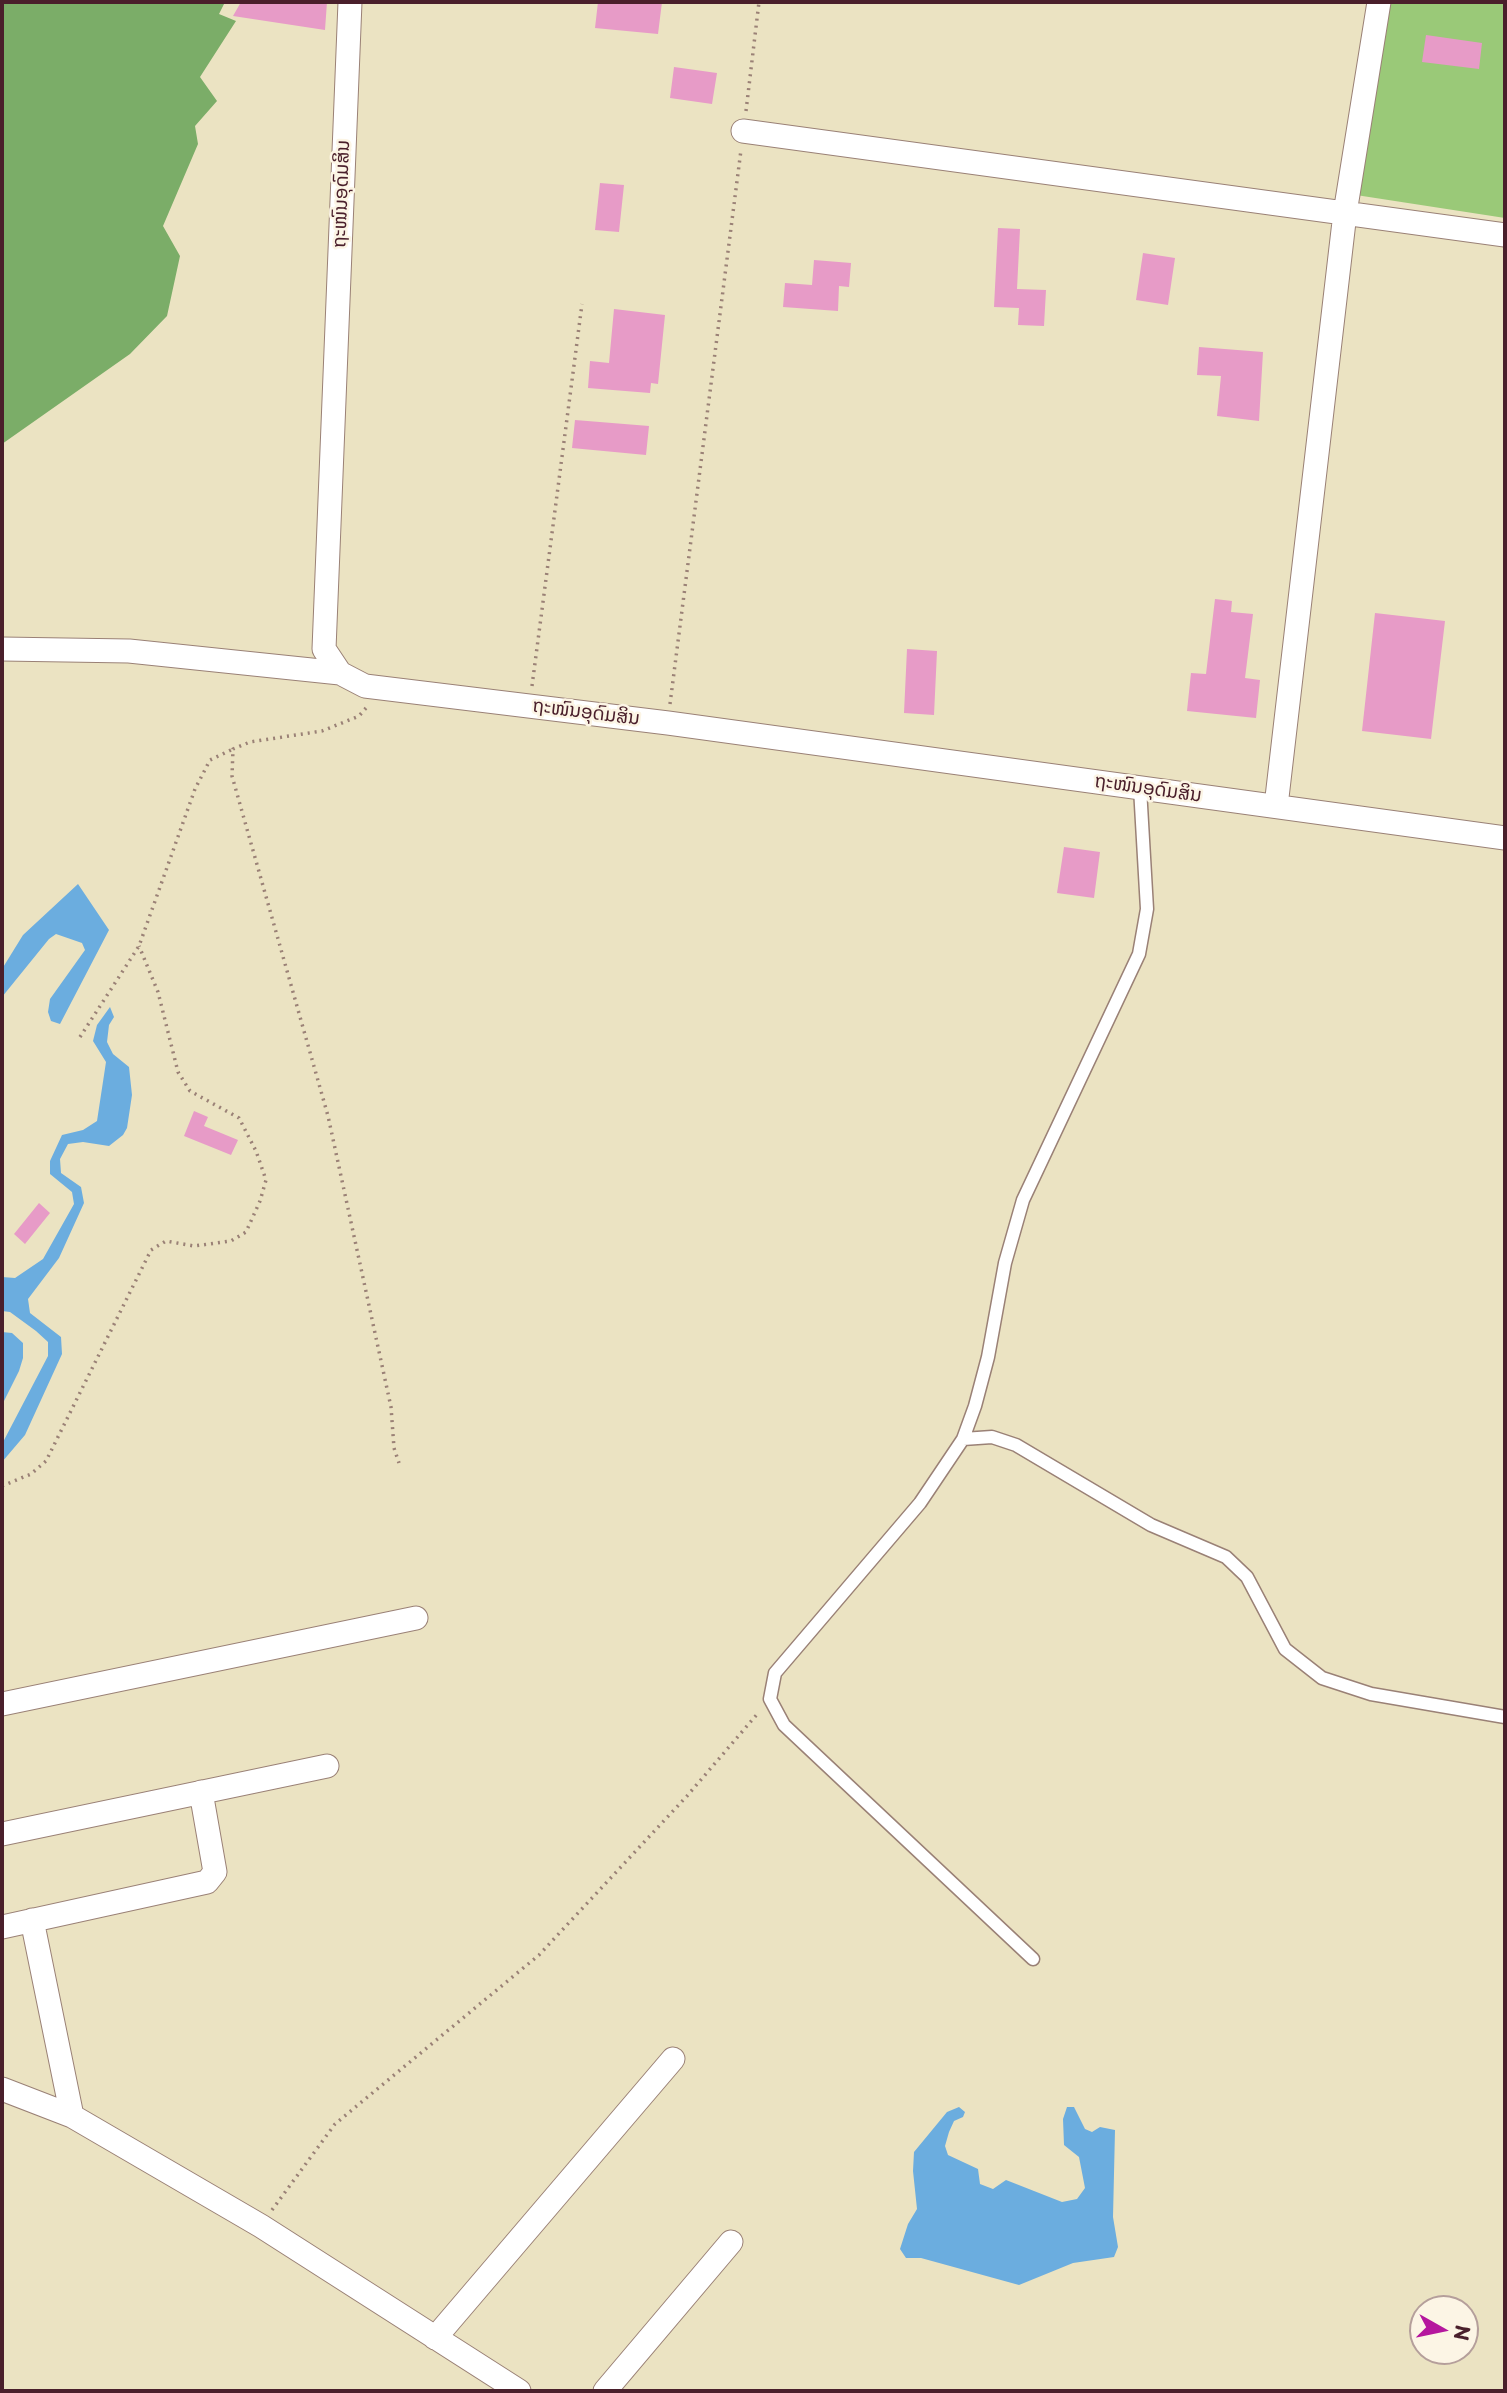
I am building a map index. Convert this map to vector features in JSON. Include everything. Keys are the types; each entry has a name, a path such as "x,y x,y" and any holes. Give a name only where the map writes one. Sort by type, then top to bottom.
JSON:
{"street":[{"name":"ຖະໜົນອຸດົມສິນ","path":"350,2 324,649 340,673 365,686 668,723 1505,838"},
{"path":"1276,806 1345,213 1378,2"},
{"path":"743,131 1505,235"},
{"path":"2,649 129,651 340,673"},
{"path":"2,1704 416,1618"},
{"path":"2,1833 327,1766"},
{"path":"2,1927 207,1882 215,1872 201,1792"},
{"path":"32,1920 72,2116"},
{"path":"435,2338 673,2059"},
{"path":"2,2089 72,2116 261,2226 519,2391"},
{"path":"605,2391 731,2242"}],"lane":[{"path":"1033,1959 784,1725 770,1699 775,1673 920,1503 962,1439 975,1406 988,1357 1005,1263 1023,1200 1139,954 1147,909 1140,788"},
{"path":"962,1439 992,1437 1016,1445 1151,1525 1226,1557 1247,1577 1284,1649 1322,1678 1371,1694 1505,1717"}],"path":[{"path":"668,723 759,2"},
{"path":"529,706 582,304"},
{"path":"80,1037 139,946 195,789 211,760 250,742 322,731 359,716 383,688"},
{"path":"233,749 232,776 328,1116 391,1407 394,1448 399,1463"},
{"path":"2,1486 31,1474 46,1461 151,1250 166,1241 194,1245 231,1241 246,1232 266,1181 256,1151 239,1118 190,1091 178,1072 158,992 139,946"},
{"path":"261,2226 335,2124 539,1955 687,1796 770,1699"}],"green space":[{"path":"2,2 225,2 219,14 236,21 200,77 217,101 195,126 198,144 163,226 180,256 167,316 130,354 2,444"},
{"path":"1386,2 1505,2 1505,218 1356,195"}],"water":[{"path":"78,884 109,930 60,1024 51,1021 48,1012 50,999 85,950 82,943 56,934 2,997 2,969 23,935"},
{"path":"110,1007 114,1017 109,1025 107,1042 113,1054 129,1067 132,1095 127,1128 123,1135 109,1146 83,1142 68,1144 60,1159 61,1173 81,1187 84,1203 59,1258 28,1299 30,1313 61,1337 62,1354 25,1435 2,1462 2,1444 48,1356 48,1342 10,1312 2,1311 2,1277 15,1278 43,1259 74,1204 72,1192 50,1174 50,1161 62,1135 83,1130 97,1121 106,1062 93,1041 97,1025"},
{"path":"2,1332 12,1333 23,1343 23,1358 2,1405"},
{"path":"959,2107 965,2112 963,2117 954,2121 949,2132 945,2146 948,2155 978,2169 980,2184 993,2189 1006,2180 1062,2202 1077,2199 1085,2188 1079,2157 1064,2145 1063,2119 1067,2107 1074,2107 1085,2129 1092,2132 1100,2127 1115,2130 1113,2217 1118,2247 1114,2257 1073,2263 1019,2285 921,2258 906,2258 900,2249 908,2224 917,2209 914,2152 947,2112"}],"building":[{"path":"241,2 327,2 325,30 233,16"},
{"path":"598,2 662,2 658,34 595,28"},
{"path":"1426,35 1482,43 1479,69 1422,62"},
{"path":"674,67 717,73 712,104 670,98"},
{"path":"600,183 624,185 619,232 595,230"},
{"path":"998,228 1020,229 1017,289 1046,290 1044,326 1018,325 1019,308 994,307"},
{"path":"1143,253 1175,258 1168,305 1136,300"},
{"path":"814,260 851,263 849,287 839,286 838,311 783,307 785,283 812,285"},
{"path":"614,309 665,315 658,384 651,383 650,393 588,388 590,361 609,363"},
{"path":"1199,347 1263,352 1259,421 1217,416 1221,376 1197,375"},
{"path":"575,420 649,426 646,455 572,448"},
{"path":"1215,599 1232,601 1231,612 1253,614 1245,678 1260,680 1256,718 1187,711 1191,673 1206,674"},
{"path":"1375,613 1445,621 1431,739 1362,731"},
{"path":"907,649 937,651 934,715 904,713"},
{"path":"1064,847 1100,852 1094,898 1057,893"},
{"path":"194,1111 208,1117 204,1126 238,1140 231,1155 184,1136"},
{"path":"39,1203 50,1213 25,1244 14,1234"}]}
